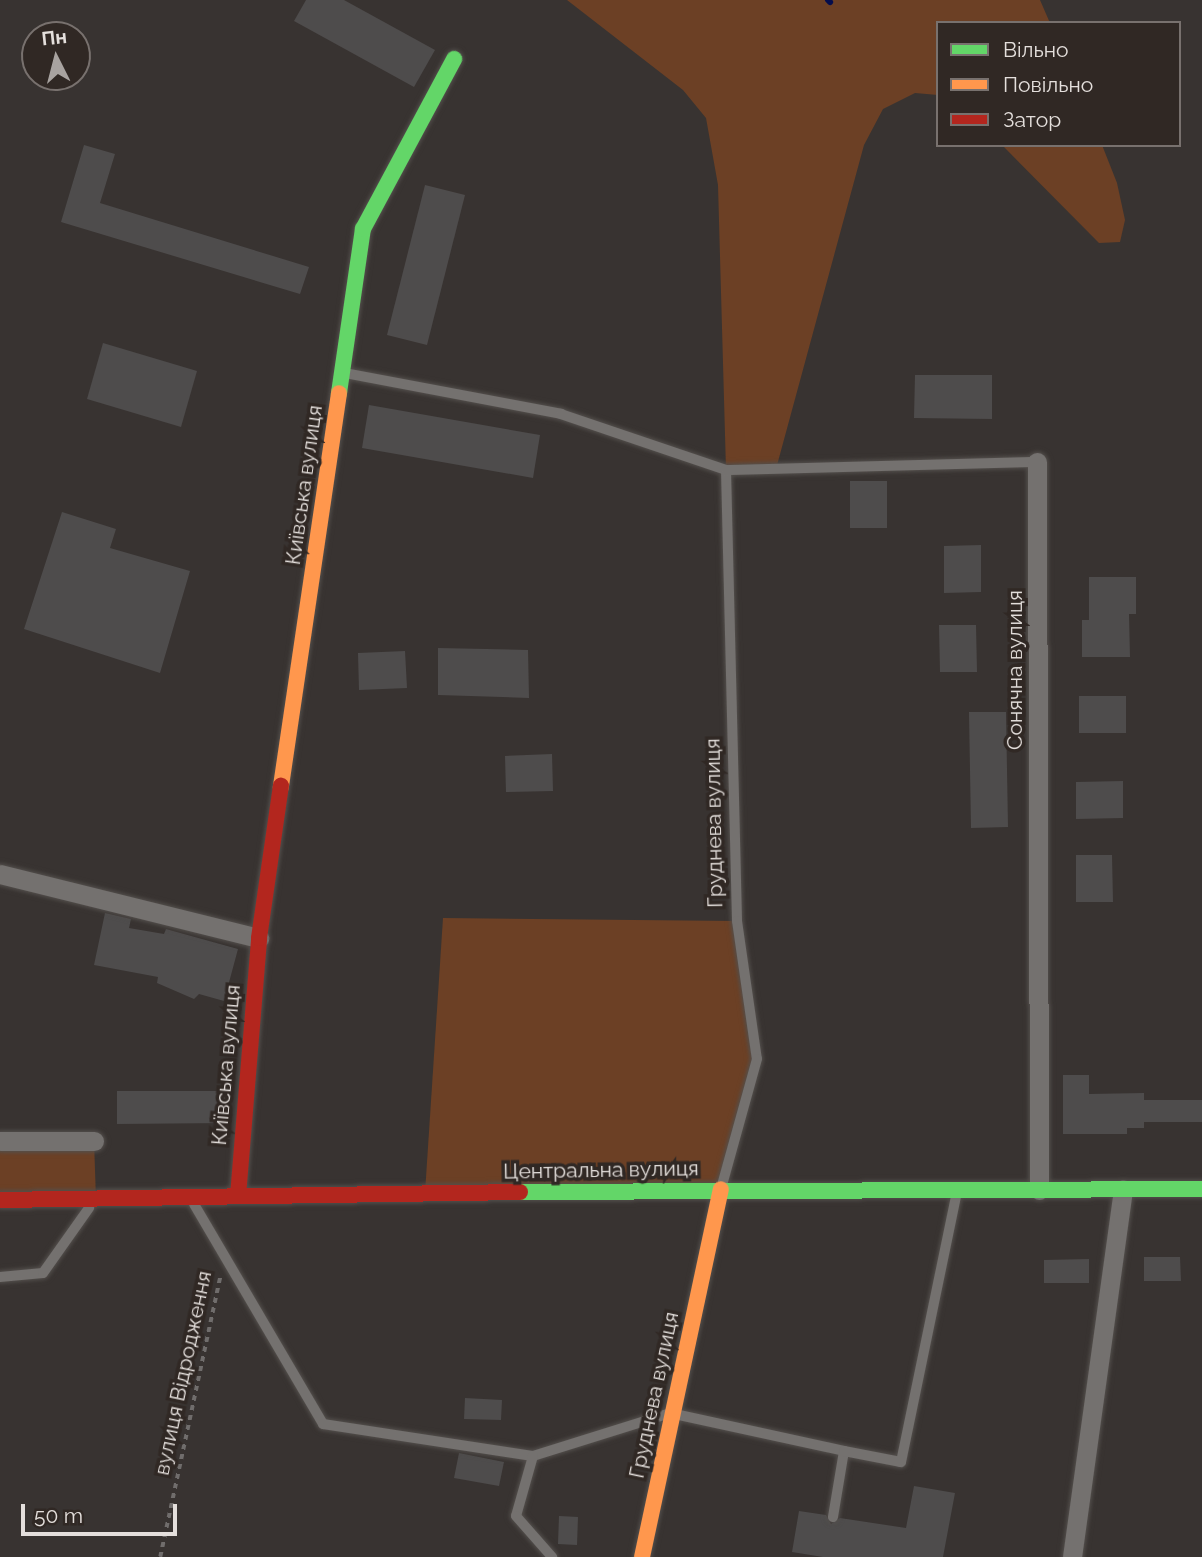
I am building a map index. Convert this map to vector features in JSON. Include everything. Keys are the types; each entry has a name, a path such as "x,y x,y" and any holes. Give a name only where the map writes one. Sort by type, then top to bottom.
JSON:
{"main road":[{"name":"Київська вулиця","path":"237,1196 259,938 363,229 454,60"},
{"name":"Центральна вулиця","path":"0,1200 721,1189 1202,1189"},
{"name":"Груднева вулиця","path":"642,1557 670,1413 721,1189"}],"street":[{"name":"Сонячна вулиця","path":"1037,462 1039,1190"},
{"path":"0,874 259,938"},
{"path":"0,1141 94,1141"},
{"path":"1072,1557 1123,1189"}],"lane":[{"path":"343,372 561,414 726,470"},
{"name":"Сонячна вулиця","path":"726,470 1037,462"},
{"name":"Груднева вулиця","path":"721,1189 757,1059 737,921 726,470"},
{"path":"190,1197 323,1424 533,1456 670,1413 901,1462 957,1191"},
{"path":"0,1278 43,1273 96,1199"},
{"path":"834,1517 844,1451"},
{"path":"533,1456 516,1517 552,1557"}],"path":[{"name":"вулиця Відродження","path":"160,1557 225,1254"}],"shaded area":[{"path":"567,0 1040,0 1049,21 936,21 936,95 915,93 883,109 864,145 776,469 726,470 718,185 706,118 683,90"},
{"path":"1004,147 1103,147 1117,183 1125,220 1120,242 1099,243"},
{"path":"443,918 737,921 757,1059 721,1189 425,1193"},
{"path":"0,1141 94,1141 96,1199 0,1200"}],"building":[{"path":"306,0 344,0 435,50 414,87 294,21"},
{"path":"84,145 115,154 100,203 309,267 300,294 61,222"},
{"path":"425,185 465,195 427,345 387,335"},
{"path":"103,343 197,371 181,427 87,399"},
{"path":"915,375 992,375 992,419 914,418"},
{"path":"369,405 540,435 533,478 362,448"},
{"path":"850,481 887,481 887,528 850,528"},
{"path":"62,512 116,529 110,548 190,571 160,673 24,629"},
{"path":"981,545 981,592 944,593 944,546"},
{"path":"1089,577 1136,577 1136,614 1129,614 1130,657 1082,657 1082,620 1089,620"},
{"path":"939,625 976,625 977,672 940,672"},
{"path":"438,648 528,650 529,698 438,695"},
{"path":"405,651 407,688 359,690 358,653"},
{"path":"1079,696 1126,696 1126,733 1079,733"},
{"path":"969,712 1006,712 1008,827 971,828"},
{"path":"552,754 553,791 506,792 505,756"},
{"path":"1123,781 1123,818 1076,819 1076,782"},
{"path":"1076,855 1112,855 1113,902 1076,902"},
{"path":"105,913 131,919 129,928 164,934 166,929 238,949 224,1001 199,994 194,999 157,983 158,977 94,965"},
{"path":"1063,1075 1089,1075 1089,1094 1144,1093 1144,1100 1202,1100 1202,1122 1144,1122 1144,1128 1127,1128 1127,1134 1063,1134"},
{"path":"117,1091 230,1091 227,1123 117,1124"},
{"path":"1144,1257 1180,1257 1181,1281 1144,1281"},
{"path":"1089,1259 1089,1283 1044,1283 1044,1260"},
{"path":"465,1398 502,1400 501,1420 464,1419"},
{"path":"459,1453 504,1462 499,1486 454,1478"},
{"path":"914,1486 955,1493 943,1557 823,1557 792,1552 799,1511 826,1515 831,1524 840,1518 906,1528"},
{"path":"559,1516 578,1517 577,1545 558,1544"}],"traffic: fast":[{"path":"339,393 363,229 454,59"},
{"path":"520,1192 1202,1189"}],"traffic: slow":[{"path":"281,786 339,393"},
{"path":"642,1557 721,1189"}],"traffic: jam":[{"path":"238,1196 259,938 281,786"},
{"path":"0,1200 520,1192"}]}
